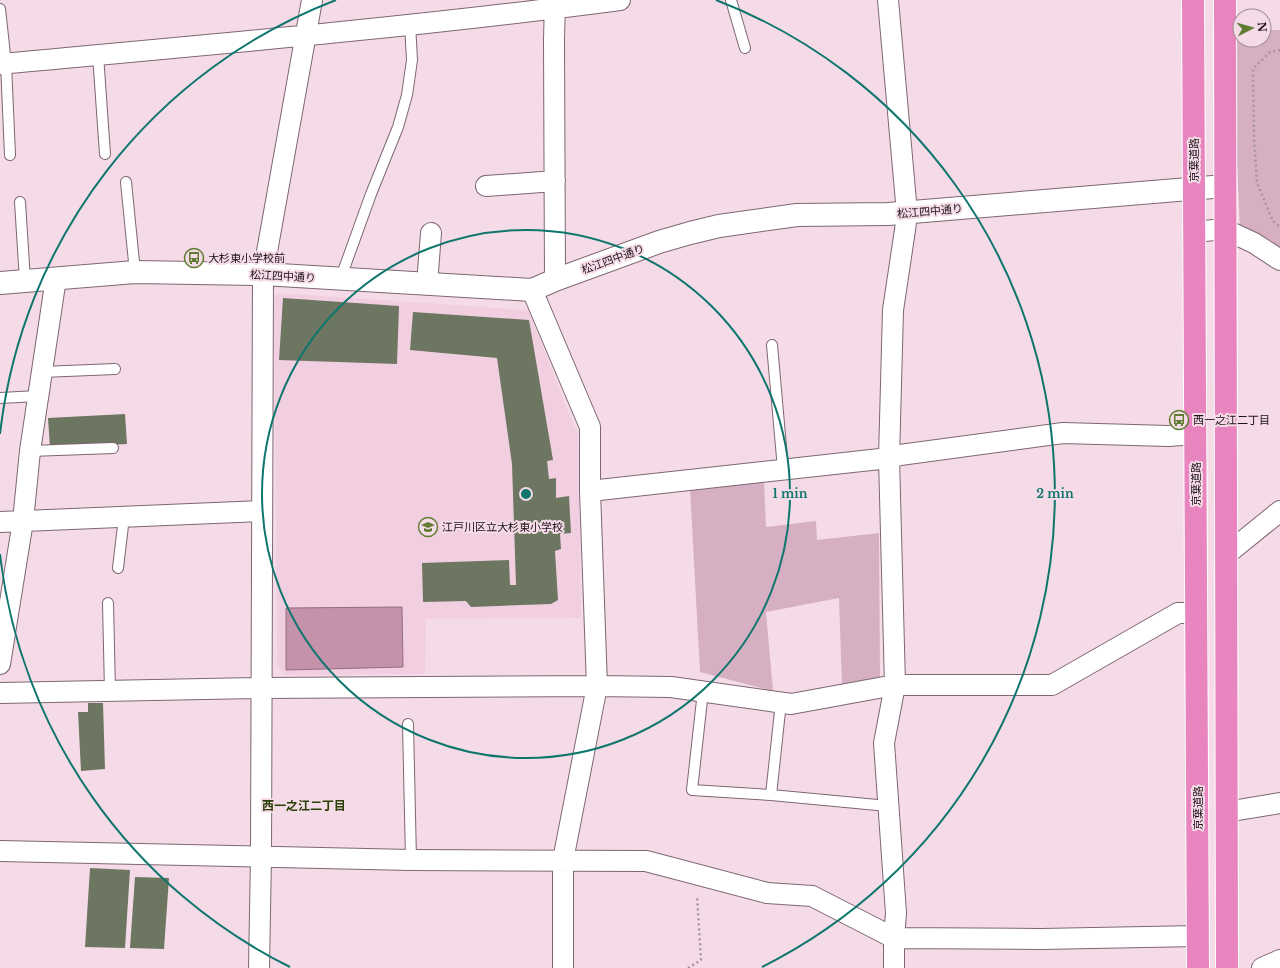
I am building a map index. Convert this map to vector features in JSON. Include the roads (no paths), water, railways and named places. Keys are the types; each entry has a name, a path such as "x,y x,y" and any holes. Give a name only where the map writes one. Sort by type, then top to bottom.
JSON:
{"highway":[{"name":"京葉道路","path":"1193,0 1198,968"},
{"path":"1225,0 1224,229 1227,554 1227,968"}],"street":[{"path":"259,968 261,856 263,274 312,0"},
{"path":"3,64 410,24 555,4 620,0"},
{"path":"888,0 907,212 894,310 889,458 895,685 884,743 896,913 894,968"},
{"path":"555,4 555,280"},
{"path":"486,186 554,181"},
{"name":"松江四中通り","path":"0,283 135,272 263,274 340,280 532,290 555,280 659,242 719,226 797,215 870,215 1225,186"},
{"path":"1194,232 1224,229 1254,243 1280,260"},
{"path":"427,284 430,232"},
{"path":"0,664 23,521 30,451 56,278"},
{"path":"532,290 590,426 590,491 597,686 563,860 563,968"},
{"path":"590,491 889,458 900,455 1063,433 1168,436 1196,434"},
{"path":"0,522 262,511"},
{"path":"1227,554 1280,511"},
{"path":"0,693 261,688 671,687 791,704 895,685 1052,686 1178,613 1197,613"},
{"path":"1226,812 1280,803"},
{"path":"0,851 411,860 646,861 767,893 812,896 894,938 1042,940 1198,936"},
{"path":"1262,968 1280,960"}],"lane":[{"path":"731,0 746,48"},
{"path":"0,9 10,155"},
{"path":"340,280 371,194 398,127 407,95 412,60 410,24"},
{"path":"98,55 105,154"},
{"path":"126,182 135,272"},
{"path":"20,202 25,281"},
{"path":"772,345 783,469"},
{"path":"42,372 115,369"},
{"path":"0,398 38,396"},
{"path":"30,451 113,448"},
{"path":"118,568 124,517"},
{"path":"108,603 110,691"},
{"path":"703,691 692,790 771,795 888,806"},
{"path":"771,795 781,702"},
{"path":"408,724 411,860"}],"place":[{"name":"大杉東小学校前","path":"194,258"},
{"name":"西一之江二丁目","path":"1179,420"},
{"name":"江戸川区立大杉東小学校","path":"428,527"}],"district":[{"name":"西一之江二丁目","path":"304,806"}]}
